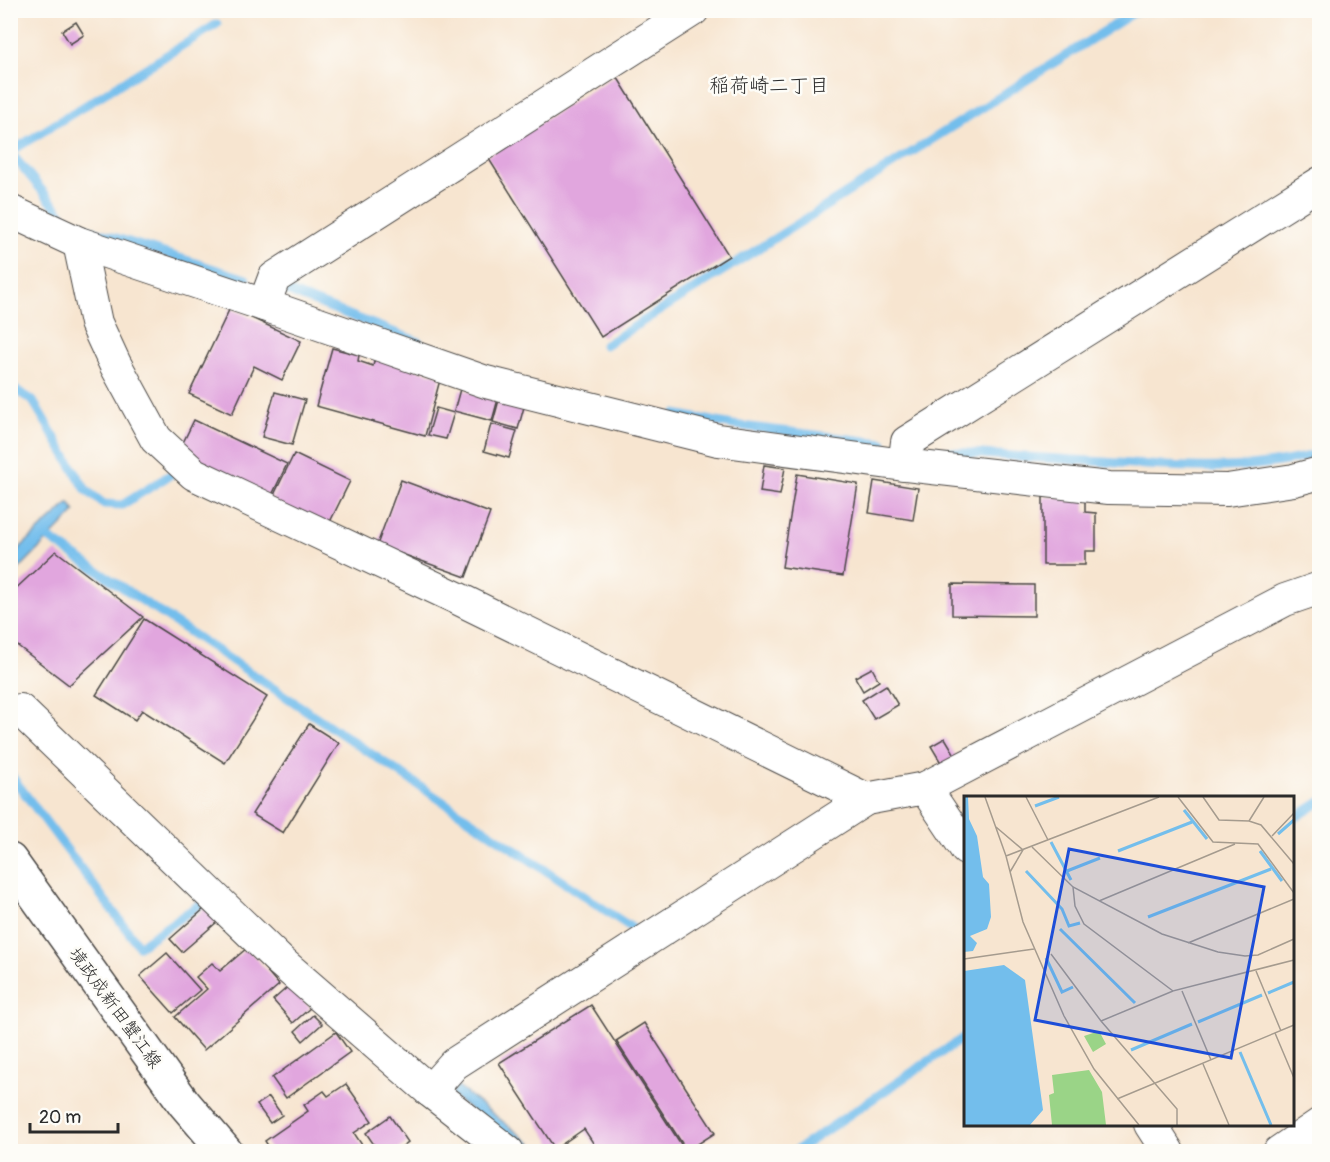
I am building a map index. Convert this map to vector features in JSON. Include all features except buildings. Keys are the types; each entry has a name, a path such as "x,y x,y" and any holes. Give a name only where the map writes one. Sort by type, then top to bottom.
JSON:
{"main road":[{"name":"境政成新田蟹江線","path":"10,860 184,1103 226,1152"}],"street":[{"path":"264,304 274,278 693,10"},
{"path":"904,465 907,442 1320,183"},
{"path":"10,211 79,243 264,304 486,382 718,440 904,465 1109,488 1227,490 1294,480 1320,473"},
{"path":"79,243 96,323 115,364 156,439 194,474 457,598 866,799"},
{"path":"430,1091 454,1064 866,799 925,788 1285,600 1320,588"},
{"path":"20,710 279,960 430,1091 508,1152"},
{"path":"925,788 964,846"},
{"path":"1279,1152 1320,1124"},
{"path":"1151,1126 1168,1152"}],"water":[{"path":"69,503 75,512 11,577 11,556"},
{"path":"457,1086 541,1151 525,1151 451,1095"}],"waterway":[{"path":"605,345 1138,10"},
{"path":"217,24 10,152 69,223 246,279"},
{"path":"287,291 419,342"},
{"path":"10,386 33,401 86,490 104,504 122,505 170,475"},
{"path":"675,414 733,425 883,443"},
{"path":"935,451 1159,466 1213,467 1267,464 1320,453"},
{"path":"44,535 632,928"},
{"path":"10,774 139,946 203,902"},
{"path":"1294,819 1320,802"},
{"path":"794,1152 964,1037"}],"district":[{"name":"稲荷崎二丁目","path":"769,85"}]}
